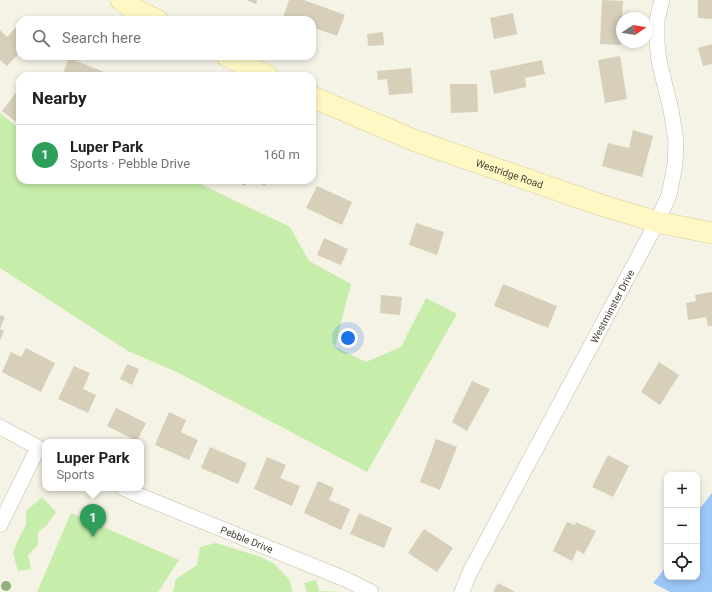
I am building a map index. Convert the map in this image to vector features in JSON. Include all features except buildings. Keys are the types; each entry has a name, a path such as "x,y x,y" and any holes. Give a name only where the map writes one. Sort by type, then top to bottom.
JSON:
{"main road":[{"path":"120,0 149,16"},
{"path":"236,60 259,72"},
{"name":"Westridge Road","path":"316,99 416,141 601,205 657,222 712,233"}],"street":[{"name":"Westminster Drive","path":"462,592 470,572 657,222 669,196 675,165 676,141 671,110 659,61 657,42 657,20 662,0"},
{"path":"0,427 42,450 0,525"},
{"name":"Pebble Drive","path":"129,491 345,579 371,592"}],"green space":[{"path":"0,113 16,126 16,184 200,184 290,227 309,261 351,284 335,347 366,362 401,347 426,298 457,314 367,472 177,372 128,351 0,268"},
{"path":"42,497 56,512 47,525 38,532 38,545 28,555 31,569 18,571 13,553 26,525 26,511"},
{"path":"71,513 179,560 158,592 37,592"},
{"path":"216,543 258,556 273,563 289,579 293,592 173,592 176,579 197,565 200,547"},
{"path":"316,580 319,591 341,592 307,592 304,583"}],"water":[{"path":"712,493 712,592 670,592 653,583 664,568 664,580 700,580 700,508"}],"place":[{"name":"Luper Park","path":"93,537"}]}
